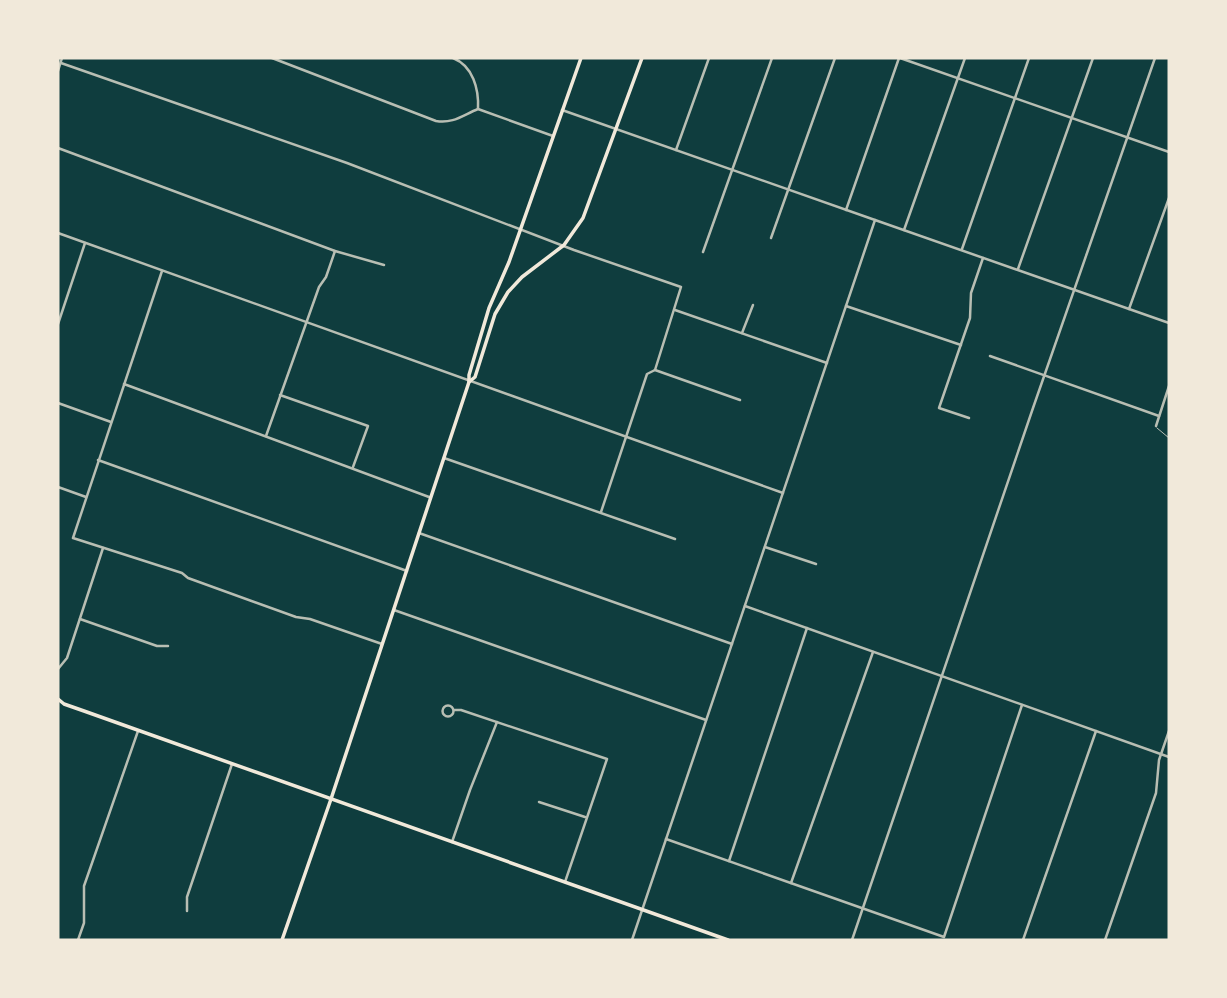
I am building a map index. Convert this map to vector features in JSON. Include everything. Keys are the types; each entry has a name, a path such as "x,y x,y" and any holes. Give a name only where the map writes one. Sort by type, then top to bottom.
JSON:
{"main road":[{"path":"282,940 407,571 469,382 486,319 581,58"},
{"path":"469,382 475,377 495,314 508,292 522,277 564,245 580,224 591,202 642,58"},
{"path":"58,699 64,704 728,940"},
{"path":"58,705 64,704"}],"street":[{"path":"58,71 62,58"},
{"path":"272,58 436,121 454,121 478,109 553,136"},
{"path":"453,58 464,63 470,70 478,109"},
{"path":"676,150 709,58"},
{"path":"703,252 772,58"},
{"path":"772,238 835,58"},
{"path":"845,210 900,58 1169,152"},
{"path":"904,230 965,58"},
{"path":"961,250 1029,58"},
{"path":"1018,270 1093,58"},
{"path":"852,940 1155,58"},
{"path":"61,63 346,163 520,230 681,287 655,370 647,374 601,512"},
{"path":"562,110 1169,323"},
{"path":"58,148 335,251 350,253 384,265"},
{"path":"1129,309 1169,198"},
{"path":"632,940 875,220"},
{"path":"58,233 783,493"},
{"path":"58,324 85,243"},
{"path":"266,436 335,251"},
{"path":"969,418 939,408 970,318 971,293 983,258"},
{"path":"162,271 72,538 173,570 188,578 296,617 310,619 383,644"},
{"path":"743,333 753,305"},
{"path":"846,306 961,345"},
{"path":"675,310 827,363"},
{"path":"990,356 1159,416"},
{"path":"655,370 740,400"},
{"path":"124,384 431,497"},
{"path":"1156,426 1169,386"},
{"path":"280,395 368,426 354,467"},
{"path":"58,403 111,422"},
{"path":"444,458 676,539"},
{"path":"98,460 407,571"},
{"path":"58,487 86,497"},
{"path":"419,533 732,644"},
{"path":"765,547 816,564"},
{"path":"58,669 67,658 103,548"},
{"path":"745,606 1169,757"},
{"path":"394,610 706,720"},
{"path":"80,619 154,645 168,646"},
{"path":"729,861 807,628"},
{"path":"791,883 873,652"},
{"path":"666,839 944,937 1022,705"},
{"path":"454,710 461,710 607,759 565,882"},
{"path":"452,842 497,722"},
{"path":"78,940 84,923 84,886 138,730"},
{"path":"1023,940 1096,731"},
{"path":"1105,940 1156,793 1161,754 1169,731"},
{"path":"187,911 187,897 232,764"},
{"path":"539,802 586,818"}],"lane":[{"path":"1156,426 1169,438"}]}
